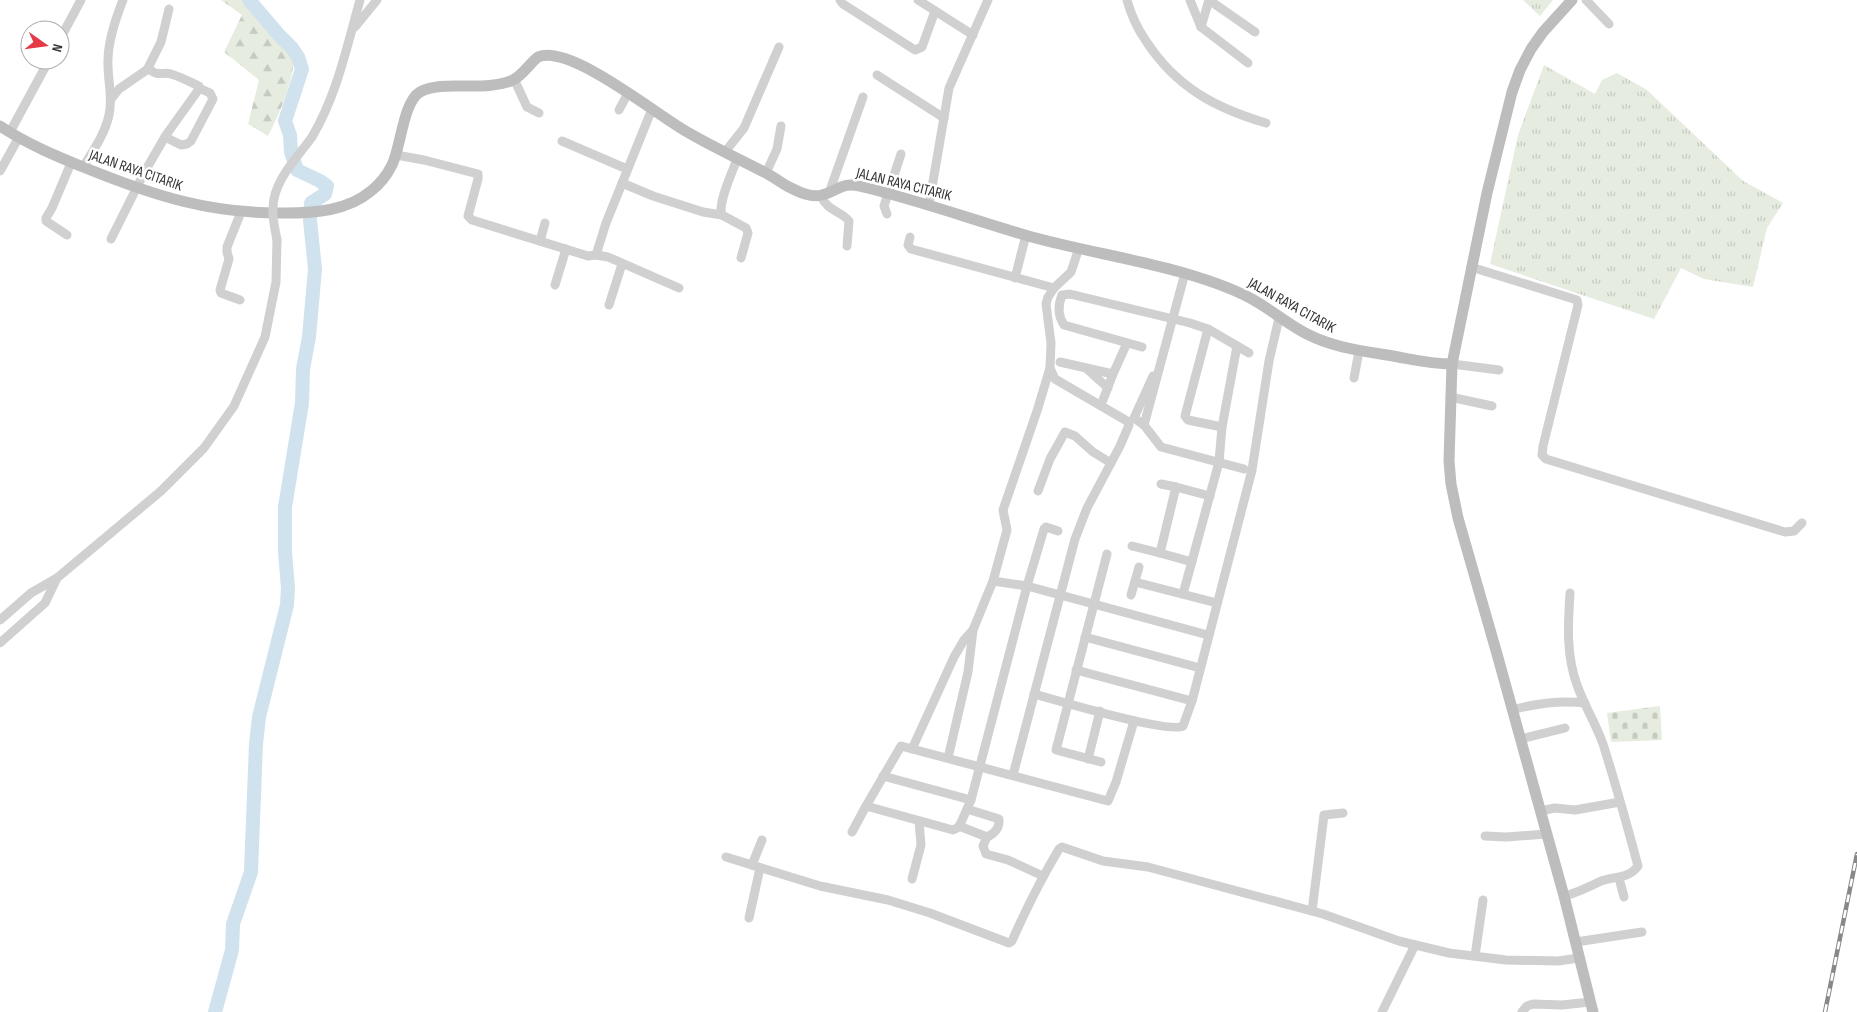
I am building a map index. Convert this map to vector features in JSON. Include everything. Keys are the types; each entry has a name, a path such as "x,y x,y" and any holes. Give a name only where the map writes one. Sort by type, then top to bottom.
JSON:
{"street":[{"path":"70,20 81,0"},
{"path":"83,167 104,132 108,119 111,99 108,56 115,24 123,0"},
{"path":"0,620 31,593 57,578 161,491 204,448 234,406 265,337 276,282 277,240 272,210 274,196 279,184 323,118 334,91 360,0"},
{"path":"351,31 377,0"},
{"path":"840,0 843,4 915,50 922,47 935,11"},
{"path":"918,0 973,35"},
{"path":"929,205 949,88 988,0"},
{"path":"1127,0 1130,14 1140,32 1155,55 1172,75 1194,92 1221,107 1266,123"},
{"path":"1190,0 1201,27 1248,63"},
{"path":"1201,27 1209,0 1255,32"},
{"path":"1522,1012 1527,1006 1533,1004 1592,1007 1564,896 1454,501 1449,461 1450,397 1452,364 1472,267 1498,150 1520,70 1535,42 1572,0"},
{"path":"1586,0 1609,24"},
{"path":"111,99 119,89 148,69 148,65 161,42 169,9"},
{"path":"725,152 744,128 779,47"},
{"path":"679,288 608,257 588,256 470,218 468,216 478,174 396,155 410,106 415,97 420,92 434,88 490,86 514,79 538,57 552,55 577,63 628,93 686,132 766,173 798,192 810,196 825,194"},
{"path":"148,69 160,74 170,73 210,93 213,99 198,130 188,144 181,145 165,137"},
{"path":"0,171 9,132 43,70"},
{"path":"877,75 944,118"},
{"path":"514,79 527,107 539,112"},
{"path":"111,239 144,173 165,137 200,88"},
{"path":"619,110 628,93"},
{"path":"847,246 849,221 825,204 825,194 863,97"},
{"path":"596,255 622,183 652,109"},
{"path":"766,173 777,149 781,126"},
{"name":"JALAN RAYA CITARIK","path":"9,132 71,163 137,189 195,204 241,212 320,212 344,206 369,193 387,174 396,155"},
{"path":"562,141 627,170"},
{"path":"887,214 884,206 901,154"},
{"path":"722,215 720,212 722,201 737,159"},
{"path":"67,235 46,221 46,218 71,163"},
{"path":"622,183 653,196 702,212 722,215 746,228 748,233 742,258"},
{"name":"JALAN RAYA CITARIK","path":"825,194 840,186 849,184 888,193 1026,235 1185,273 1237,292 1258,302 1279,318 1307,334 1335,346 1428,364 1452,364"},
{"path":"240,300 221,293 220,290 229,259 227,247 241,212"},
{"path":"540,241 545,223"},
{"path":"1015,278 1026,235"},
{"path":"910,238 908,245 913,250 1054,288"},
{"path":"948,758 968,672 973,630 992,581 1007,530 1003,510 1050,368 1051,343 1046,304 1054,288 1071,272 1079,248"},
{"path":"555,285 566,249"},
{"path":"609,305 622,264"},
{"path":"1472,267 1577,300 1543,446 1542,454 1546,459 1785,532 1794,531 1802,523"},
{"path":"1185,273 1144,425 1161,447 1244,469"},
{"path":"1142,347 1064,325 1059,310 1062,295 1070,294 1208,329 1249,353"},
{"path":"1034,694 1134,721 1180,728 1186,721 1252,470 1269,361 1279,318"},
{"path":"1208,329 1185,416 1188,420 1222,427"},
{"path":"1102,400 1127,343"},
{"path":"1183,594 1219,462 1222,427 1237,346"},
{"path":"1354,378 1359,351"},
{"path":"1060,362 1112,374"},
{"path":"1452,364 1498,370"},
{"path":"1085,367 1108,388"},
{"path":"1013,775 1075,539 1087,508 1128,430 1128,423 1055,379 1050,368"},
{"path":"1450,397 1492,406"},
{"path":"1038,491 1050,460 1065,432 1075,436 1093,452 1111,463"},
{"path":"1161,484 1210,496"},
{"path":"1160,553 1176,488"},
{"path":"866,806 953,830 956,830 959,826 971,800 1027,586 1044,529 1058,531"},
{"path":"1132,546 1192,562"},
{"path":"1102,762 1056,750 1107,554"},
{"path":"1131,595 1138,567"},
{"path":"0,643 45,603 57,578"},
{"path":"992,581 1027,586 1208,635"},
{"path":"1135,582 1217,603"},
{"path":"1564,896 1581,892 1603,880 1619,878 1633,872 1638,866 1600,735 1577,685 1570,660 1568,622 1570,594"},
{"path":"912,749 954,657 964,640 973,630"},
{"path":"1085,637 1200,668"},
{"path":"1076,670 1192,701"},
{"path":"1512,710 1543,703 1565,701 1585,703"},
{"path":"1088,759 1100,712"},
{"path":"852,832 900,746 1108,801 1116,782 1134,721"},
{"path":"1520,739 1566,728"},
{"path":"883,776 971,800"},
{"path":"1540,811 1555,808 1576,810 1620,802"},
{"path":"967,809 999,819 999,825 987,838 983,846 986,854 1008,860 1043,876"},
{"path":"1312,911 1324,815 1343,813"},
{"path":"912,879 921,845 920,821"},
{"path":"959,826 987,838"},
{"path":"1485,836 1506,837 1546,834"},
{"path":"749,918 762,840"},
{"path":"726,857 820,886 888,900 930,913 1009,943 1012,941 1030,901 1058,849 1066,848 1096,859 1148,868 1312,911 1415,945 1506,960 1558,961 1579,958"},
{"path":"1619,878 1624,897"},
{"path":"1474,956 1483,900"},
{"path":"1576,942 1642,932"},
{"path":"1382,1012 1415,945"}],"green space":[{"path":"221,0 242,0 280,41 294,62 284,100 268,136 248,124 259,80 224,52 242,15"},
{"path":"1523,0 1553,0 1540,16"},
{"path":"1544,65 1595,94 1602,80 1617,73 1647,90 1743,181 1783,203 1767,228 1753,287 1704,279 1681,268 1654,319 1490,264 1518,135"},
{"path":"1660,706 1662,740 1611,742 1607,713"}],"waterway":[{"path":"215,1012 232,950 233,924 251,872 256,744 259,717 287,605 285,507 302,403 303,369 309,337 315,269 310,220 311,203 325,194 327,186 297,170 291,152 290,135 285,121 302,69 298,57 249,0"}],"railway":[{"path":"1825,1012 1857,854"}]}
